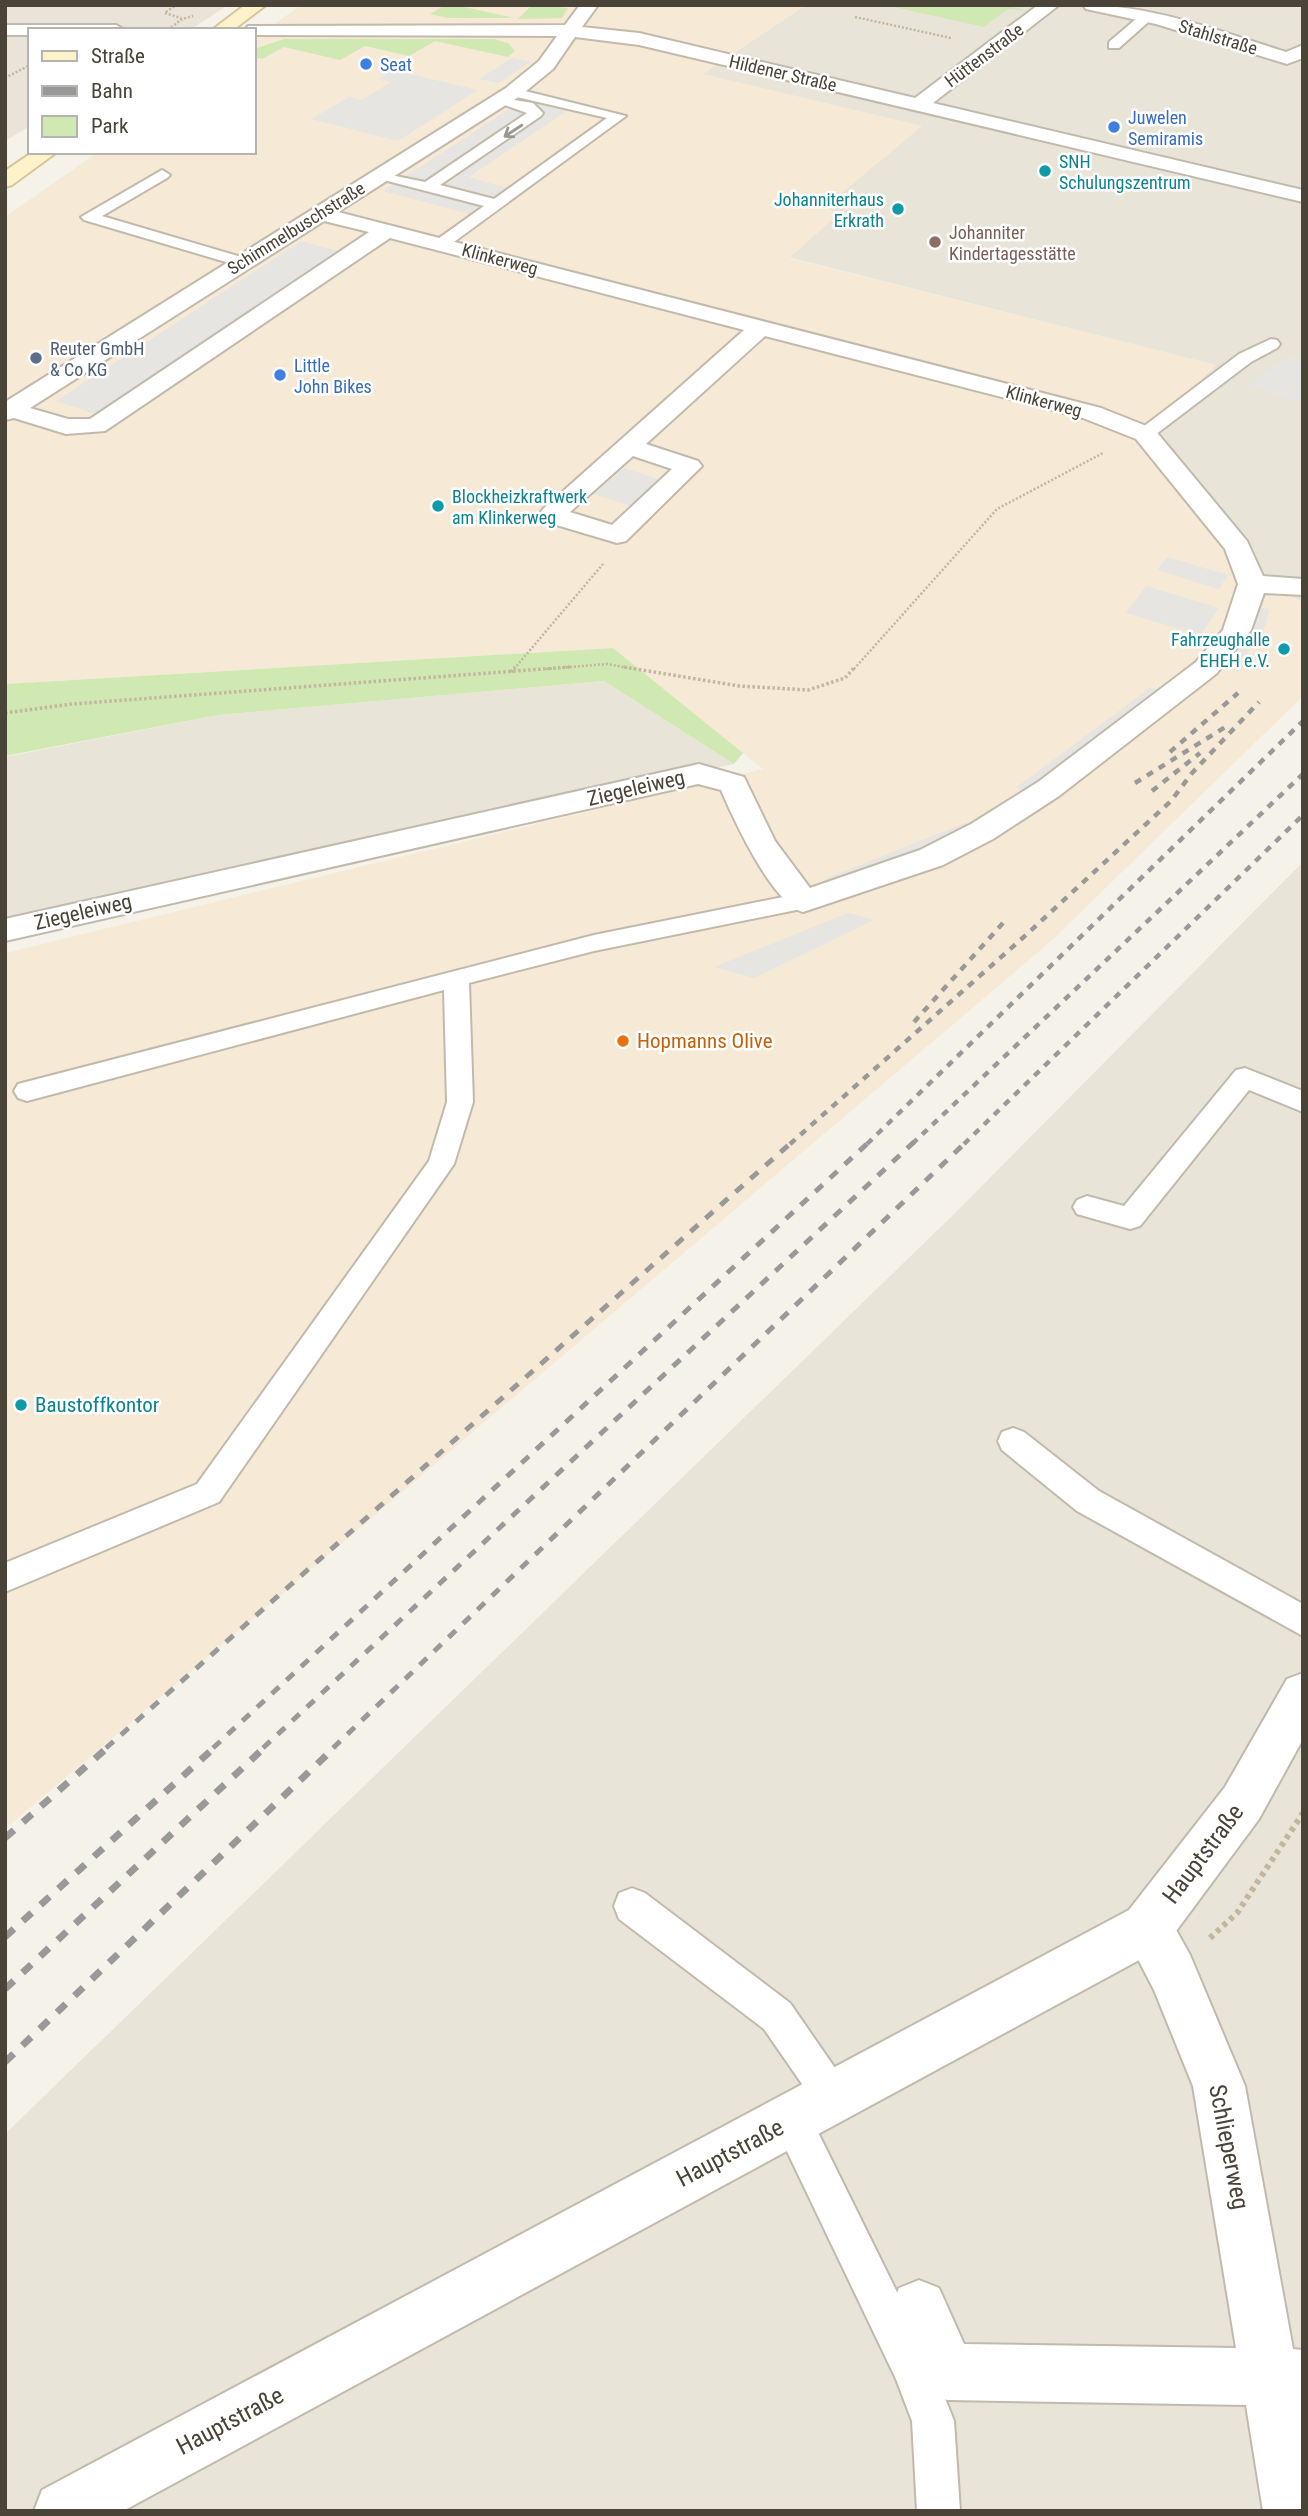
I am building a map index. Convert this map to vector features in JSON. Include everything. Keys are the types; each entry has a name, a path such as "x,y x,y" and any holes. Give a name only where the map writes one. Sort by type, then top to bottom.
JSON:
{"main road":[{"path":"224,28 257,5"},
{"path":"5,181 44,154"}],"street":[{"name":"Schimmelbuschstraße","path":"8,411 507,96 546,65 589,5"},
{"name":"Hüttenstraße","path":"918,105 1050,5"},
{"name":"Stahlstraße","path":"1092,5 1148,16 1287,58 1303,51"},
{"path":"10,29 22,12"},
{"path":"10,29 28,29"},
{"name":"Hildener Straße","path":"256,30 569,31 639,39 1303,196"},
{"name":"Klinkerweg","path":"319,213 1092,413 1145,434 1238,547 1252,584"},
{"name":"Schimmelbuschstraße","path":"8,411 66,427 96,426 387,230"},
{"path":"628,446 689,467 617,535 552,515 628,446 761,327"},
{"path":"803,901 873,880 948,850 1001,821 1206,668 1230,644 1246,616 1252,584 1303,587"},
{"name":"Ziegeleiweg","path":"5,930 699,774 733,784 761,845 803,901"},
{"name":"Hauptstraße","path":"64,2511 1147,1928 1242,1803 1303,1694"},
{"name":"Schlieperweg","path":"1147,1928 1172,1973 1219,2086 1287,2378 1293,2511"},
{"path":"919,2308 947,2372 1287,2378"}],"lane":[{"path":"1114,45 1148,16"},
{"path":"427,187 536,113 507,96"},
{"path":"441,244 619,117 507,96"},
{"path":"162,175 89,218 242,262"},
{"path":"381,175 496,204"},
{"path":"1145,434 1245,358 1271,344"},
{"path":"27,1091 594,943 803,901"},
{"path":"5,1578 208,1493 441,1164 460,1102 456,978"},
{"path":"1087,1207 1130,1218 1245,1077 1303,1102"},
{"path":"1013,1441 1088,1501 1303,1621"},
{"path":"632,1906 777,2015 933,2421 939,2511"}],"path":[{"path":"176,5 165,13 181,19"},
{"path":"855,17 996,48"},
{"path":"5,78 28,66"},
{"path":"5,713 72,704 607,664 739,686 808,690 845,678 997,509 1093,457 1145,434"},
{"path":"510,672 604,563 617,535"}],"shaded area":[{"path":"5,5 228,5 193,28 28,28 28,127 5,141"},
{"path":"301,5 806,5 703,74 922,126 824,208 840,213 789,258 1216,365 1139,442 1272,588 1303,602 1303,696 1050,942 5,1829 5,953 763,769 613,648 5,684 5,217 95,154 256,154 256,38"},
{"path":"806,5 1303,5 1303,602 1272,588 1138,442 1215,365 788,257 839,213 823,208 921,126 702,74"},
{"path":"512,58 531,62 498,83 479,79"},
{"path":"393,70 478,90 398,141 311,119 349,97 362,100 391,82 378,79"},
{"path":"523,100 568,110 469,177 506,188 469,214 383,191"},
{"path":"301,241 341,252 99,415 56,401"},
{"path":"1288,356 1303,360 1303,397 1296,402 1249,385"},
{"path":"624,468 662,480 631,506 593,494"},
{"path":"1167,557 1228,575 1219,589 1157,570"},
{"path":"1146,586 1219,608 1200,635 1126,613"},
{"path":"1259,608 1269,609 1266,624 1246,654 1229,667 1220,663 1246,637"},
{"path":"604,681 734,764 439,823 5,919 5,757 218,715"},
{"path":"1151,687 1163,693 1028,793 1017,787"},
{"path":"965,823 972,830 832,887 825,879"},
{"path":"1303,862 1303,2511 5,2511 5,2134 952,1216"},
{"path":"848,913 874,920 754,978 714,967"}],"green space":[{"path":"445,5 514,18 447,18 430,14"},
{"path":"532,5 568,8 562,18 518,19"},
{"path":"885,5 1004,5 1029,11 1008,9 984,27"},
{"path":"284,39 494,39 508,43 515,51 508,57 435,41 409,56 365,46 340,60 284,47 262,59 256,58 256,48"},
{"path":"613,648 743,753 734,764 604,681 218,715 5,756 5,684"}],"railway":[{"path":"1170,752 1238,693"},
{"path":"790,1144 1026,935 1171,801 1192,773 1259,702"},
{"path":"867,1144 1303,721"},
{"path":"1135,783 1227,726"},
{"path":"1152,791 1200,753"},
{"path":"912,1144 1303,774"},
{"path":"964,1144 1303,815"},
{"path":"914,1022 1003,923"},
{"path":"106,1748 792,1142"},
{"path":"213,1748 869,1142"},
{"path":"263,1748 914,1142"},
{"path":"333,1748 966,1142"},
{"path":"5,1838 108,1747"},
{"path":"5,1937 215,1747"},
{"path":"5,1989 265,1747"},
{"path":"5,2062 335,1747"}],"place":[{"name":"Seat","path":"366,64"},
{"name":"Juwelen Semiramis","path":"1114,127"},
{"name":"SNH Schulungszentrum","path":"1045,171"},
{"name":"Johanniterhaus Erkrath","path":"898,209"},
{"name":"Johanniter Kindertagesstätte","path":"935,242"},
{"name":"Reuter GmbH & Co KG","path":"36,358"},
{"name":"Little John Bikes","path":"280,375"},
{"name":"Blockheizkraftwerk am Klinkerweg","path":"438,506"},
{"name":"Fahrzeughalle EHEH e.V.","path":"1284,649"},
{"name":"Hopmanns Olive","path":"623,1041"},
{"name":"Baustoffkontor","path":"21,1405"}]}
